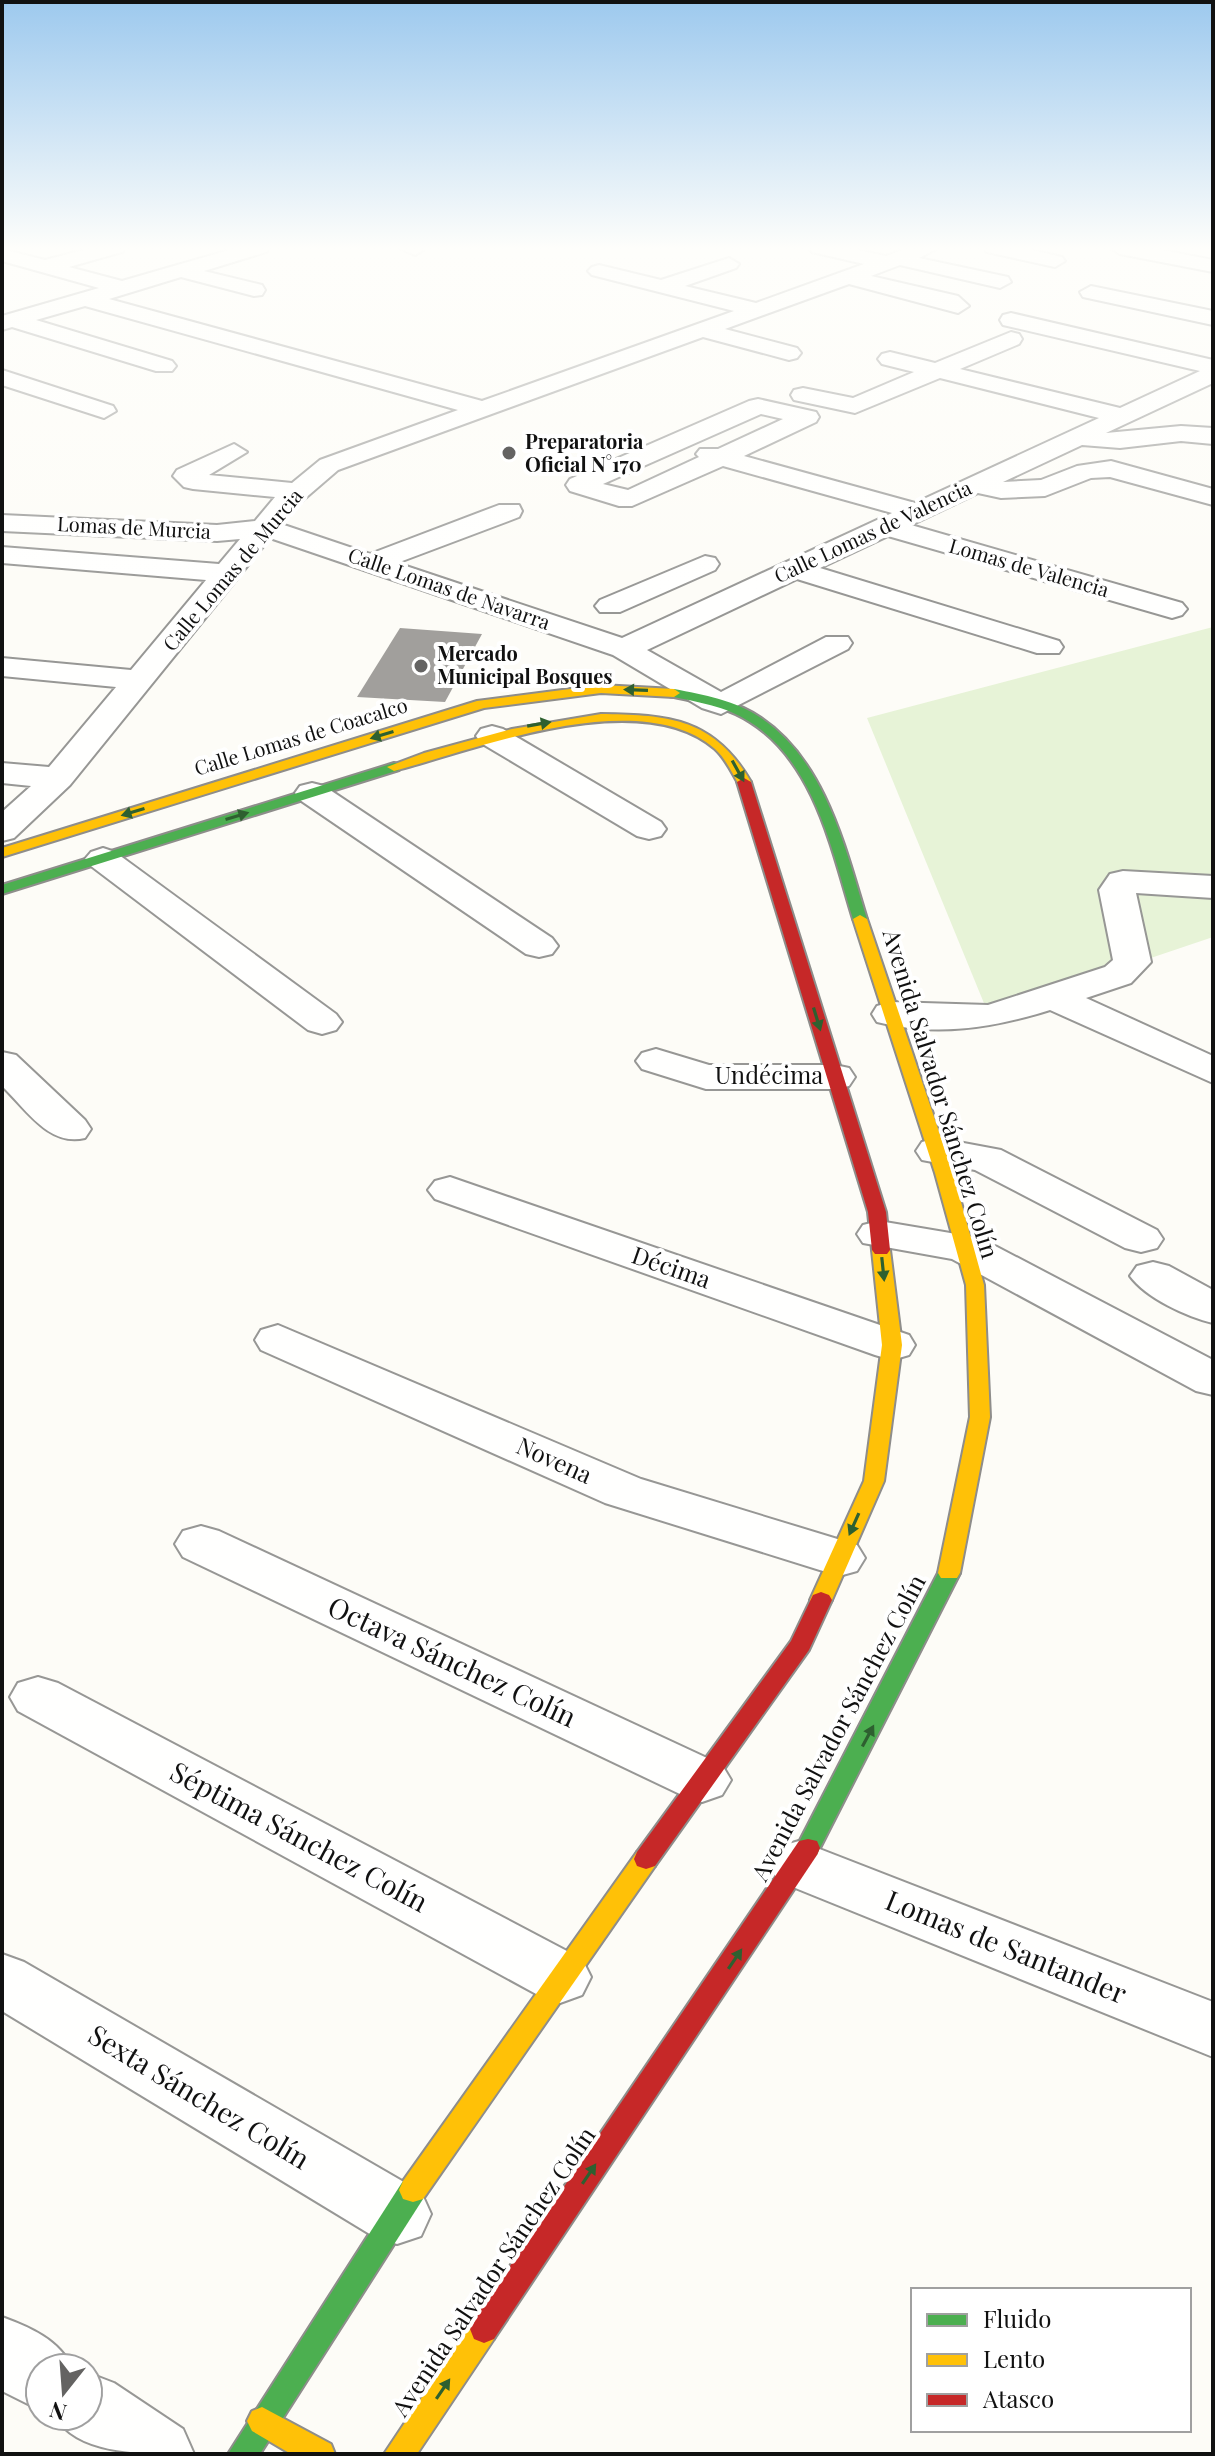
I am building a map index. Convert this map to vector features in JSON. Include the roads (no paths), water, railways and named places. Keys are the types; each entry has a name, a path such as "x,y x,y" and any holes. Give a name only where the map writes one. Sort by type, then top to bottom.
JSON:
{"street":[{"path":"152,363 164,366"},
{"path":"315,363 482,409"},
{"name":"Calle Lomas de Murcia","path":"2,831 58,778 297,491 329,465 611,363"},
{"path":"759,365 765,363"},
{"path":"882,363 803,395 855,406 956,363"},
{"path":"904,363 1122,416"},
{"name":"Calle Lomas de Valencia","path":"624,649 1213,374"},
{"path":"2,377 104,411"},
{"path":"1184,388 1213,395"},
{"path":"758,406 807,417 721,457 632,498 619,498 579,485 758,406"},
{"path":"1080,436 1111,443 1183,432 1213,436"},
{"path":"672,443 917,512"},
{"path":"234,452 186,476 193,481 297,491"},
{"path":"974,485 1001,490 1045,488 1086,471 1111,469 1213,497"},
{"path":"372,563 509,511"},
{"name":"Lomas de Murcia","path":"2,523 217,533 266,528"},
{"name":"Lomas de Valencia","path":"887,527 1172,609"},
{"name":"Calle Lomas de Navarra","path":"266,528 624,649 717,703"},
{"name":"Lomas de Murcia","path":"2,555 229,573"},
{"path":"610,606 705,564"},
{"path":"794,569 1048,647"},
{"path":"676,577 738,596"},
{"path":"717,703 837,643"},
{"path":"2,667 139,680"},
{"name":"Calle Lomas de Coacalco","path":"2,853 482,704 603,689 661,691 717,703"},
{"name":"Avenida Salvador Sánchez Colín","path":"399,2454 799,1864 883,1707 951,1570 980,1417 975,1285 937,1151 891,1014 865,954 818,792 790,747 755,720 717,703"},
{"path":"3,889 492,736 565,720 617,720 678,727 712,740 730,756 746,786 805,956 835,1077 877,1212 892,1345 874,1481 801,1644 560,1977 397,2214 243,2454"},
{"path":"492,736 649,829"},
{"path":"2,773 58,778"},
{"path":"312,793 539,946"},
{"path":"103,859 322,1022"},
{"path":"891,1014 980,1017 1118,975 1132,962 1117,890 1123,882 1213,887"},
{"path":"1053,997 1213,1071"},
{"name":"Undécima","path":"656,1061 706,1077 835,1077"},
{"path":"2,1064 70,1129"},
{"path":"937,1151 986,1159 1147,1258 1213,1309"},
{"name":"Décima","path":"450,1190 892,1345"},
{"path":"879,1234 964,1247 1213,1380"},
{"name":"Novena","path":"278,1340 623,1491 839,1558"},
{"name":"Octava Sánchez Colín","path":"201,1544 702,1780"},
{"name":"Séptima Sánchez Colín","path":"38,1697 560,1977"},
{"name":"Lomas de Santander","path":"799,1864 1213,2030"},
{"name":"Sexta Sánchez Colín","path":"2,1980 397,2214"},
{"path":"2,2350 24,2365"},
{"path":"104,2419 157,2454"},
{"path":"262,2421 320,2454"}],"place":[{"name":"Preparatoria Oficial N°170","path":"509,453"},
{"name":"Mercado Municipal Bosques","path":"421,666"}]}
